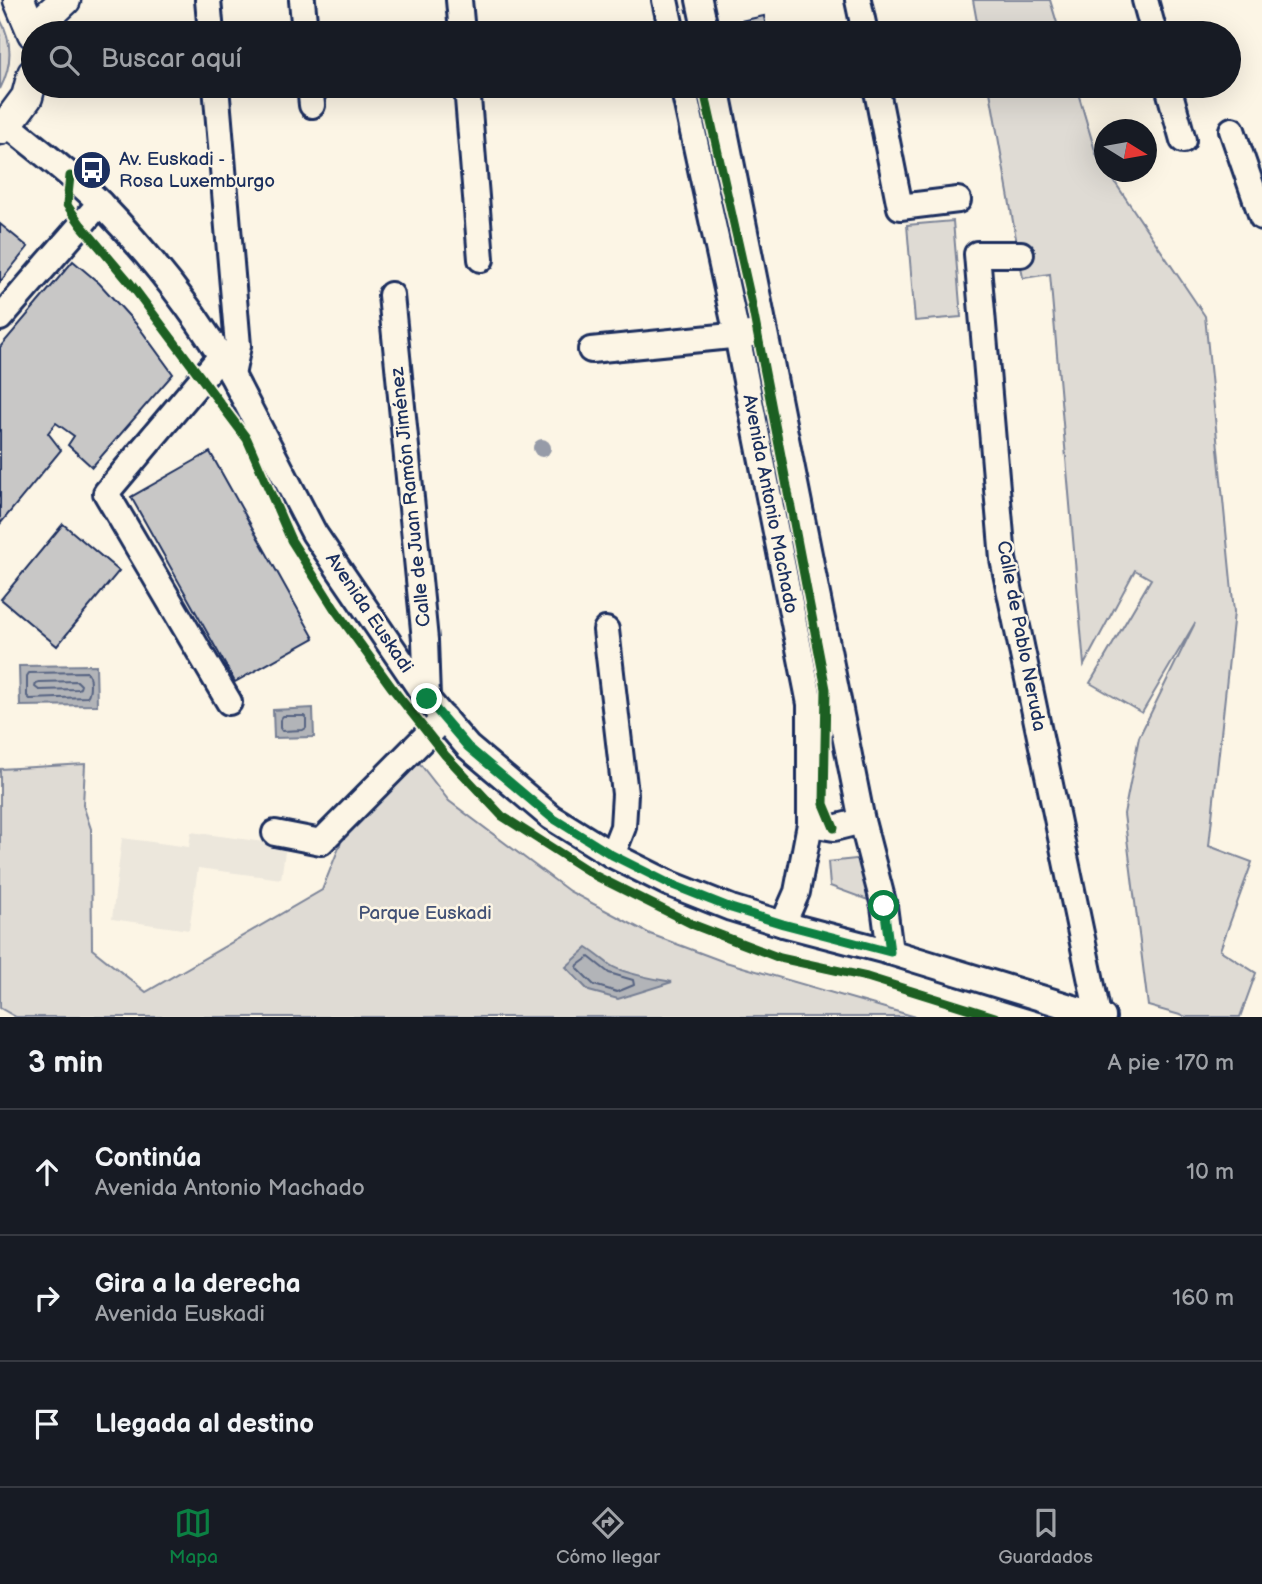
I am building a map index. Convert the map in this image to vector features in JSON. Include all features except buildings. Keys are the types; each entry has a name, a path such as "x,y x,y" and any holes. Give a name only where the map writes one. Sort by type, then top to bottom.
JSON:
{"main road":[{"path":"19,0 28,21"},
{"path":"44,21 65,0"},
{"path":"4,127 26,98"}],"street":[{"path":"208,0 210,21"},
{"path":"302,0 304,21"},
{"path":"459,0 461,21"},
{"path":"665,0 669,21"},
{"path":"699,0 703,21"},
{"path":"858,0 862,21"},
{"path":"1144,0 1150,21"},
{"path":"217,98 238,346 227,365 106,493 229,702"},
{"path":"468,98 481,259"},
{"name":"Avenida Antonio Machado","path":"686,98 737,335 810,704 810,824 797,892 783,924"},
{"name":"Avenida Antonio Machado","path":"718,98 862,821 884,906 890,952"},
{"path":"878,98 900,207 958,200"},
{"path":"1171,98 1183,139"},
{"name":"Avenida Euskadi","path":"4,127 100,203 160,269 227,365 314,533 427,699 468,747 551,817 612,855 668,883 731,908 890,952 1101,1016"},
{"path":"1232,130 1262,217"},
{"path":"0,318 100,203"},
{"name":"Calle de Pablo Neruda","path":"1021,254 977,254 1003,559 1101,1016"},
{"name":"Calle de Juan Ramón Jiménez","path":"391,295 425,640 427,699"},
{"path":"591,350 765,332"},
{"path":"606,630 625,794 622,827 612,855"},
{"path":"275,833 321,842 444,718"},
{"path":"810,824 834,828 862,821"}],"shaded area":[{"path":"191,832 286,845 281,879 198,868 189,930 112,919 122,838 189,847"}],"green space":[{"path":"973,0 1050,0 1056,21 977,21"},
{"path":"0,19 9,45 9,63 0,89"},
{"path":"991,98 1080,98 1094,147 1094,182 1115,182 1205,316 1234,612 1209,846 1252,862 1220,950 1256,973 1240,1017 1187,1017 1148,1006 1124,814 1139,737 1195,623 1142,713 1090,683 1151,579 1135,570 1084,665 1050,274 1023,278"},
{"path":"953,221 961,317 915,321 907,225"},
{"name":"Parque Euskadi","path":"417,760 449,801 569,891 650,934 722,961 916,1017 16,1017 0,1008 0,769 85,764 83,805 91,829 92,949 146,992 322,890 342,840"},
{"path":"865,858 876,903 830,886 828,862"}],"water":[{"path":"96,665 97,705 20,706 19,666"},
{"path":"313,708 314,737 274,738 273,710"},
{"path":"587,948 623,971 672,982 618,999 589,991 566,967"}],"cycle path":[{"path":"706,98 751,300 826,689 824,804 834,828"},
{"path":"70,176 67,205 130,283 247,439 291,540 334,608 445,755 502,816 596,876 694,925 780,958 867,977 995,1017"}],"place":[{"name":"Av. Euskadi - Rosa Luxemburgo","path":"92,170"}],"route":[{"path":"427,699 468,747 551,817 612,855 668,883 731,908 890,952 884,906"}]}
